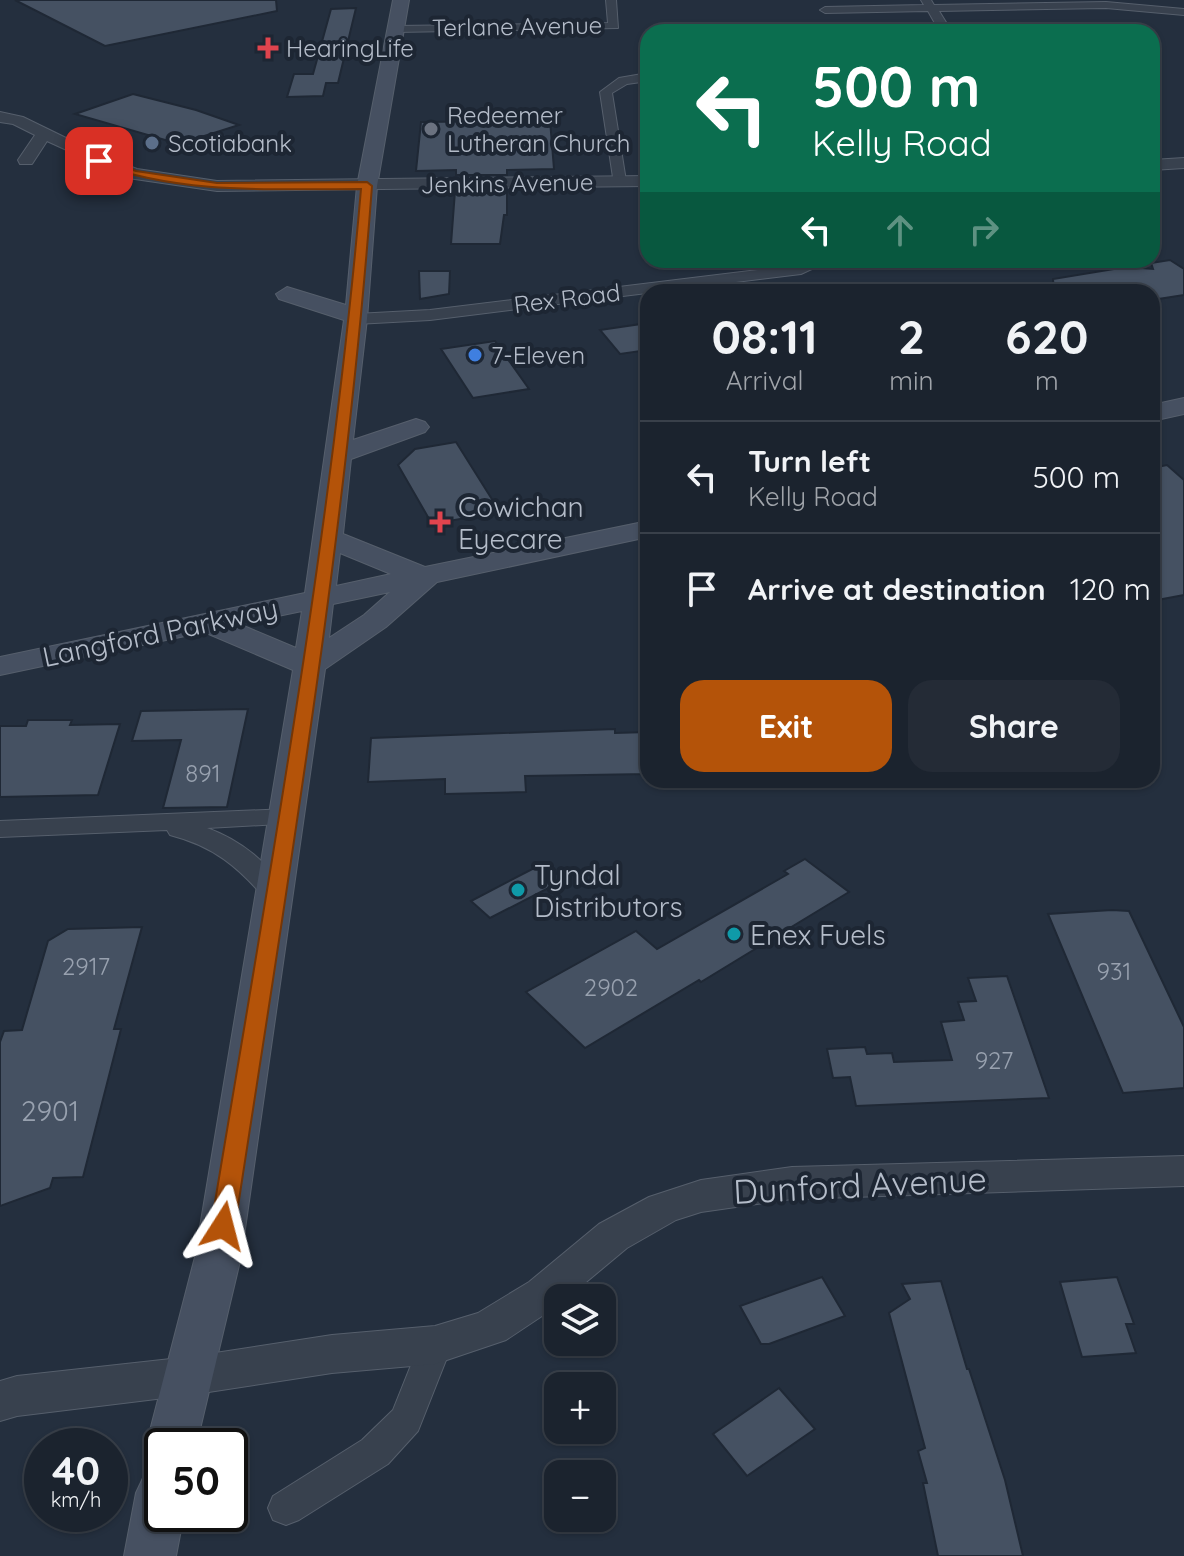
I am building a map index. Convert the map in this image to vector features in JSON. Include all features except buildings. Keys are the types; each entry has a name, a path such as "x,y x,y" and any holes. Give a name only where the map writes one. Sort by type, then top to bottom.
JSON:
{"main road":[{"path":"176,1428 218,1257 289,817 356,317 367,186 401,0"},
{"path":"356,317 287,294 358,286"},
{"path":"1160,411 1184,406"},
{"path":"337,455 416,427 343,412"},
{"name":"Langford Parkway","path":"0,666 640,531"},
{"path":"309,665 375,621 425,578 328,538"},
{"path":"207,622 309,665"},
{"path":"150,1556 155,1532"}],"street":[{"name":"Terlane Avenue","path":"396,29 614,26 611,0"},
{"path":"825,10 928,4 1106,5 1184,12"},
{"path":"928,4 941,24"},
{"path":"619,181 606,92 623,81 640,78"},
{"name":"Jenkins Avenue","path":"0,117 45,132 114,167 165,180 217,186 640,181"},
{"path":"26,160 45,132"},
{"path":"1160,164 1184,163"},
{"name":"Rex Road","path":"680,284 803,268"},
{"name":"Rex Road","path":"356,317 430,315 640,289"},
{"path":"0,829 289,817"},
{"path":"161,824 209,836 228,845 276,895"},
{"name":"Dunford Avenue","path":"0,1401 17,1396 189,1376 332,1354 435,1345 505,1320 543,1294 613,1236 663,1208 701,1196 792,1183 1184,1171"},
{"path":"286,1508 375,1452 406,1420 435,1345"}],"place":[{"name":"HearingLife","path":"268,48"},
{"name":"Redeemer Lutheran Church","path":"431,129"},
{"name":"Scotiabank","path":"152,143"},
{"name":"7-Eleven","path":"475,355"},
{"name":"Cowichan Eyecare","path":"440,522"},
{"name":"Tyndal Distributors","path":"518,890"},
{"name":"Enex Fuels","path":"734,934"}],"route":[{"path":"99,161 134,174 217,186 367,186 356,319 328,538 289,817 223,1226"}]}
